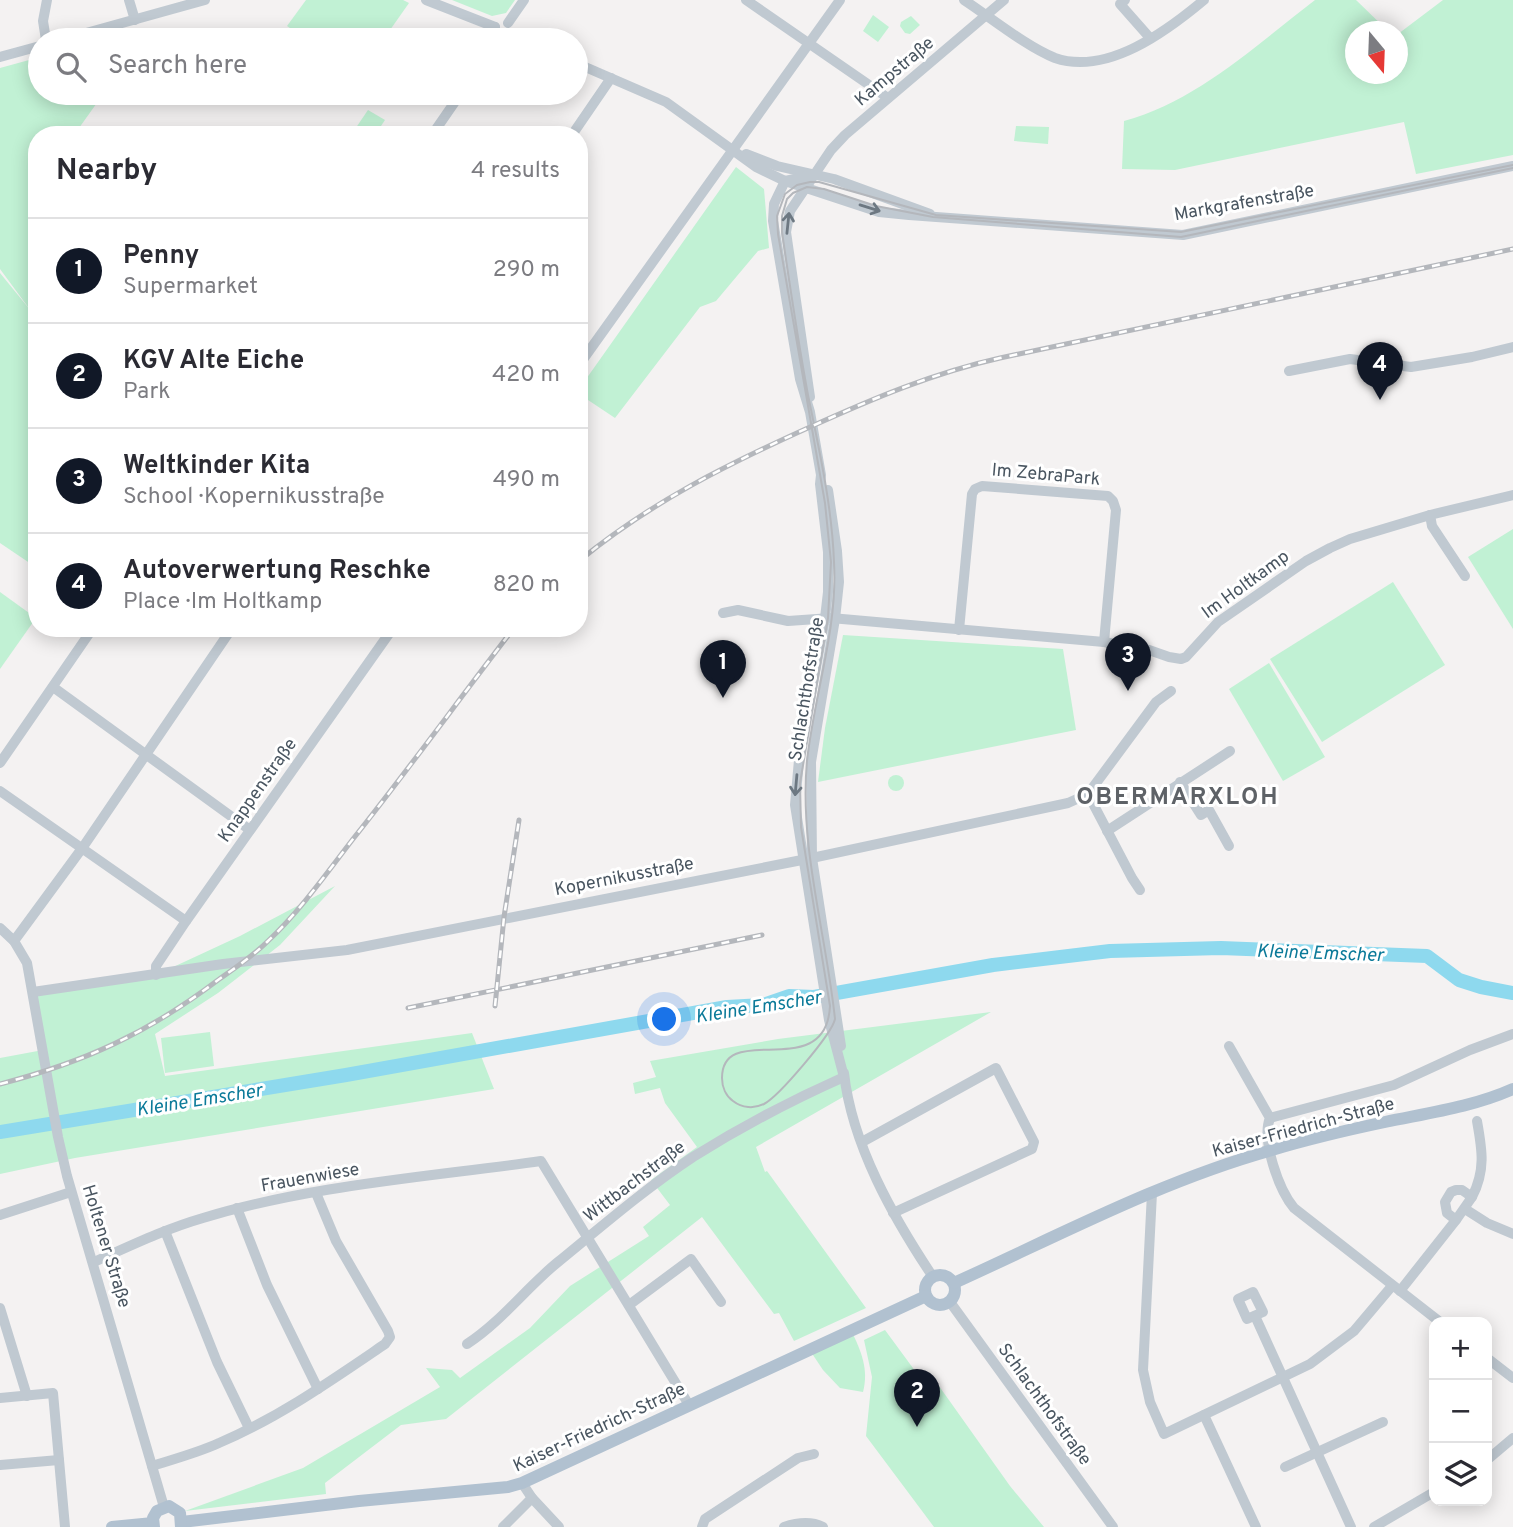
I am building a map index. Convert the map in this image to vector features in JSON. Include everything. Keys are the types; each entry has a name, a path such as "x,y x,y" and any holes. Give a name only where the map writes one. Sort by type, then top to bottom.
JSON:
{"main road":[{"name":"Kaiser-Friedrich-Straße","path":"954,1283 1204,1172 1271,1150 1474,1103 1513,1089"},
{"path":"942,1275 954,1283 955,1293 950,1302 939,1305 926,1296 926,1283 933,1277 942,1275"},
{"name":"Kaiser-Friedrich-Straße","path":"182,1525 359,1500 508,1487 522,1483 926,1296"},
{"path":"112,1527 153,1525 157,1511 164,1507 177,1510 182,1525"}],"street":[{"path":"44,28 47,0"},
{"path":"129,0 135,20"},
{"path":"105,28 205,0"},
{"path":"426,0 483,28"},
{"path":"508,23 524,0"},
{"path":"746,0 888,98"},
{"path":"588,352 840,0"},
{"path":"964,0 1042,52 1068,61 1087,62 1105,58 1150,38 1204,0"},
{"name":"Kampstraße","path":"814,175 845,135 1004,0"},
{"path":"1125,0 1120,4 1150,38"},
{"path":"498,28 499,23 508,23"},
{"path":"508,23 512,28"},
{"path":"0,57 28,49"},
{"path":"588,68 677,108 733,150"},
{"path":"578,126 611,78"},
{"path":"438,126 453,105"},
{"name":"Markgrafenstraße","path":"733,150 778,166 834,179 936,216"},
{"name":"Markgrafenstraße","path":"733,150 756,167 785,181 879,212 1183,235 1513,166"},
{"path":"785,181 814,175"},
{"name":"Schlachthofstraße","path":"810,412 810,392 786,232 790,211 814,175"},
{"name":"Schlachthofstraße","path":"785,181 774,204 773,221 800,379 810,412 821,475 827,485 831,505 839,582 799,760 796,787 797,825 808,859 844,1077 862,1142 893,1213 933,1277"},
{"path":"1289,371 1350,359 1411,367 1513,347"},
{"name":"Im ZebraPark","path":"959,630 972,494 975,489 982,486 1108,496 1114,501 1116,510 1104,642"},
{"name":"Im Holtkamp","path":"830,618 1104,642 1181,659 1186,657 1218,622 1306,561 1350,539 1430,515 1513,495"},
{"path":"1430,515 1432,526 1465,576"},
{"name":"Schlachthofstraße","path":"723,613 738,610 788,621 830,618"},
{"name":"Schlachthofstraße","path":"808,859 811,762 830,618"},
{"path":"0,763 87,637"},
{"path":"0,928 14,941 83,847 226,637"},
{"name":"Knappenstraße","path":"156,975 156,966 186,921 387,637"},
{"path":"53,687 250,830"},
{"path":"1140,890 1088,794 1156,702 1171,691"},
{"path":"1107,831 1230,751"},
{"path":"1180,782 1201,816 1209,810 1229,846"},
{"path":"0,791 186,921"},
{"name":"Kopernikusstraße","path":"33,992 223,964 347,950 808,859 1068,803 1088,794"},
{"name":"Holtener Straße","path":"14,941 27,963 58,1137 71,1192 94,1262 164,1507"},
{"path":"1270,1118 1394,1085 1513,1034"},
{"path":"1229,1046 1270,1118 1267,1133 1286,1198 1294,1208 1434,1317"},
{"path":"862,1142 996,1068 1034,1142 1032,1149 893,1213"},
{"name":"Wittbachstraße","path":"467,1344 496,1323 538,1278 659,1181 693,1157 787,1104 844,1077"},
{"path":"1152,1193 1143,1370 1150,1402 1164,1434 1310,1364 1354,1331 1396,1288 1465,1209 1480,1181 1482,1155 1477,1121"},
{"name":"Frauenwiese","path":"94,1262 165,1231 237,1209 316,1193 541,1161 588,1238"},
{"path":"1456,1220 1447,1213 1447,1196 1451,1192 1462,1190 1472,1197"},
{"path":"0,1215 71,1192"},
{"path":"152,1466 207,1448 249,1428 318,1389 386,1344 390,1337 388,1331 336,1241 316,1193"},
{"path":"237,1209 267,1285 318,1389"},
{"path":"1465,1209 1487,1223 1513,1234"},
{"path":"165,1231 217,1362 249,1428"},
{"path":"588,1238 689,1405"},
{"path":"629,1305 691,1258 721,1302"},
{"name":"Schlachthofstraße","path":"950,1302 1113,1527"},
{"path":"0,1308 27,1395"},
{"path":"1255,1316 1351,1527"},
{"path":"1492,1362 1513,1378"},
{"path":"0,1398 53,1393 65,1527"},
{"path":"1204,1415 1256,1527"},
{"path":"1285,1467 1383,1422"},
{"path":"1492,1456 1513,1438"},
{"path":"702,1527 705,1519 798,1458 814,1454"},
{"path":"0,1465 59,1460"},
{"path":"522,1483 559,1527"},
{"path":"1374,1527 1429,1495"},
{"path":"503,1527 532,1498"},
{"path":"783,1527 799,1523 823,1527"}],"green space":[{"path":"306,0 403,0 409,3 391,28 287,26"},
{"path":"452,0 515,0 506,13 492,16"},
{"path":"1315,0 1356,0 1378,21 1345,21 1345,84 1408,84 1408,26 1443,0 1513,0 1513,155 1416,174 1404,122 1175,170 1122,169 1124,121 1176,100 1248,53"},
{"path":"873,15 889,27 878,42 863,31"},
{"path":"911,16 920,25 910,34 905,33 900,26 901,22"},
{"path":"28,60 28,105 95,105 80,126 28,126 28,307 0,269 0,68"},
{"path":"368,110 385,120 381,126 357,126"},
{"path":"1016,126 1049,127 1048,144 1014,141"},
{"path":"736,167 764,189 769,248 758,251 716,301 700,307 615,418 588,400 588,376"},
{"path":"0,273 28,307 28,562 0,543"},
{"path":"1513,529 1513,629 1468,557"},
{"path":"1393,582 1445,665 1322,742 1270,659"},
{"path":"0,592 28,612 28,629 0,669"},
{"path":"843,635 1063,649 1076,730 818,782 825,728"},
{"path":"1269,663 1325,757 1283,781 1229,689"},
{"path":"896,775 904,783 896,791 888,783"},
{"path":"335,886 280,945 218,993 155,1034 165,1076 472,1033 494,1089 75,1158 0,1174 0,1058 43,1050 33,992 156,975 240,936"},
{"path":"991,1012 756,1147 765,1172 767,1171 866,1308 794,1341 779,1313 774,1314 702,1217 446,1419 401,1425 325,1483 326,1494 185,1511 303,1468 440,1387 426,1368 452,1370 460,1378 530,1328 570,1286 649,1236 643,1227 670,1205 651,1180 697,1147 665,1103 660,1088 635,1094 633,1083 656,1077 650,1061 778,1039"},
{"path":"210,1032 214,1066 165,1073 161,1038"},
{"path":"851,1330 864,1368 863,1392 840,1388 823,1370 809,1349"},
{"path":"885,1330 921,1379 934,1379 1010,1486 1044,1527 934,1527 866,1436 872,1377 864,1340"}],"waterway":[{"name":"Kleine Emscher","path":"0,1132 346,1075 727,1007 763,1005 789,996 814,997 993,965 1110,951 1221,948 1427,956 1459,980 1513,993"}],"tram line":[{"path":"1513,165 1181,232 936,215 819,182 797,185 785,194 777,216 778,234 825,503 831,562 828,618 800,783 801,827 830,1006 824,1029 811,1042 794,1048 738,1053 726,1061 722,1081 731,1099 740,1105 752,1107 760,1106 771,1099 815,1050 835,1019 810,858 806,793 810,736 832,612 833,541 782,232 782,216 787,199 807,187 824,189 876,206 933,217 1181,237 1513,168"}],"railway":[{"path":"588,554 662,503 719,471 833,417 927,379 1000,358 1513,249"},
{"path":"0,1084 60,1066 115,1044 166,1016 244,962 291,917 312,892 507,637"},
{"path":"495,1006 504,917 519,820"},
{"path":"408,1008 762,935"}],"place":[{"name":"Autoverwertung Reschke","path":"1380,400"},
{"name":"Weltkinder Kita","path":"1128,691"},
{"name":"Penny","path":"723,698"},
{"name":"KGV Alte Eiche","path":"917,1427"}],"district":[{"name":"OBERMARXLOH","path":"1178,796"}]}
